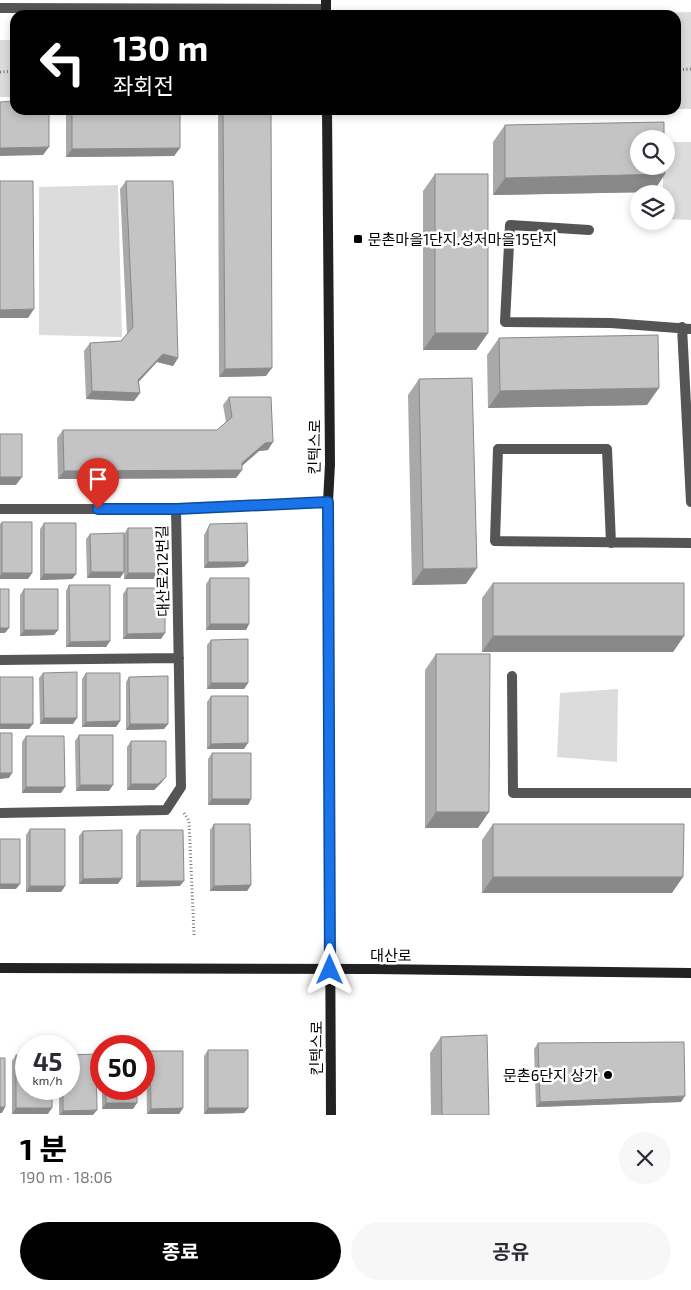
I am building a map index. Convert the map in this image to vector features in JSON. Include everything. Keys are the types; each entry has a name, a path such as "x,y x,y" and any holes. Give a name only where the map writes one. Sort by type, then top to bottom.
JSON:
{"main road":[{"name":"킨텍스로","path":"327,115 330,464 328,502 331,1115"},
{"name":"대산로","path":"0,968 691,973"}],"street":[{"path":"4,5 326,8"},
{"path":"589,230 510,225 505,322 611,323 687,328 691,502"},
{"path":"611,542 607,449 498,449 495,541 691,543"},
{"path":"176,509 328,502"},
{"name":"대산로212번길","path":"0,509 176,509 181,787 175,798"},
{"path":"0,660 179,658"},
{"path":"512,676 513,793 691,794"},
{"path":"0,813 166,810 175,798"}],"path":[{"path":"175,798 189,821 194,935"}],"shaded area":[{"path":"681,12 691,12 691,109 681,109"},
{"path":"0,40 10,40 10,97 0,97"},
{"path":"675,142 691,142 691,220 675,219 675,185 663,185 663,175 675,175"},
{"path":"118,185 122,337 39,335 39,187"},
{"path":"618,689 617,762 557,757 560,693"}],"building":[{"path":"10,101 10,115 49,115 49,147 0,148 0,102"},
{"path":"72,115 180,115 180,148 72,149"},
{"path":"223,115 271,115 272,368 225,369"},
{"path":"664,122 664,130 630,130 630,175 505,178 505,125"},
{"path":"435,174 488,174 488,333 435,333"},
{"path":"0,181 33,181 34,309 0,310"},
{"path":"126,181 173,181 178,358 163,354 138,380 140,393 92,391 90,343 121,341 133,327"},
{"path":"658,335 659,388 500,391 499,338"},
{"path":"472,378 477,568 423,569 419,379"},
{"path":"229,397 271,397 273,442 265,443 242,463 242,470 64,471 63,430 217,430 232,417"},
{"path":"0,434 22,434 22,477 0,477"},
{"path":"2,522 32,522 32,573 2,573"},
{"path":"44,523 76,523 76,574 44,574"},
{"path":"247,523 248,562 208,562 208,529 210,524"},
{"path":"128,528 165,528 165,573 128,573"},
{"path":"124,533 124,572 91,572 90,534"},
{"path":"210,578 249,578 249,624 210,624"},
{"path":"493,583 684,583 684,636 493,636"},
{"path":"69,585 110,585 110,641 70,642"},
{"path":"127,588 165,588 165,633 127,634"},
{"path":"0,589 9,589 9,628 0,628"},
{"path":"24,589 58,589 58,630 24,630"},
{"path":"248,639 248,683 211,683 211,640"},
{"path":"436,654 490,654 489,812 436,812"},
{"path":"77,672 77,718 44,718 43,673"},
{"path":"86,673 120,673 120,721 86,722"},
{"path":"168,676 168,724 130,724 129,677"},
{"path":"0,677 33,677 33,724 0,724"},
{"path":"211,696 248,696 248,743 211,744"},
{"path":"0,733 12,733 12,773 0,773"},
{"path":"79,735 113,735 113,785 80,785"},
{"path":"26,736 64,736 65,787 26,787"},
{"path":"131,741 166,741 166,777 158,784 131,784"},
{"path":"212,753 251,753 251,799 212,799"},
{"path":"214,824 250,824 251,885 214,886"},
{"path":"493,824 684,824 683,877 493,877"},
{"path":"30,829 65,829 65,886 30,886"},
{"path":"122,830 122,878 83,879 83,831"},
{"path":"140,830 183,830 184,881 140,881"},
{"path":"0,839 20,839 20,884 0,884"},
{"path":"487,1035 489,1115 442,1115 441,1037"},
{"name":"문촌6단지 상가","path":"684,1042 685,1096 540,1102 538,1043"},
{"path":"208,1050 248,1050 248,1108 208,1108"},
{"path":"155,1051 183,1051 183,1108 151,1109 151,1100 155,1100"},
{"path":"90,1054 90,1100 97,1100 97,1110 63,1111 63,1100 80,1100 80,1055"},
{"path":"0,1058 5,1058 5,1107 0,1107"},
{"path":"16,1100 52,1100 52,1108 16,1108"},
{"path":"106,1100 137,1100 137,1103 106,1103"}],"place":[{"name":"문촌마을1단지.성저마을15단지","path":"358,239"},
{"name":"문촌6단지 상가","path":"608,1075"}],"route":[{"path":"98,509 176,509 328,502 330,970"}]}
